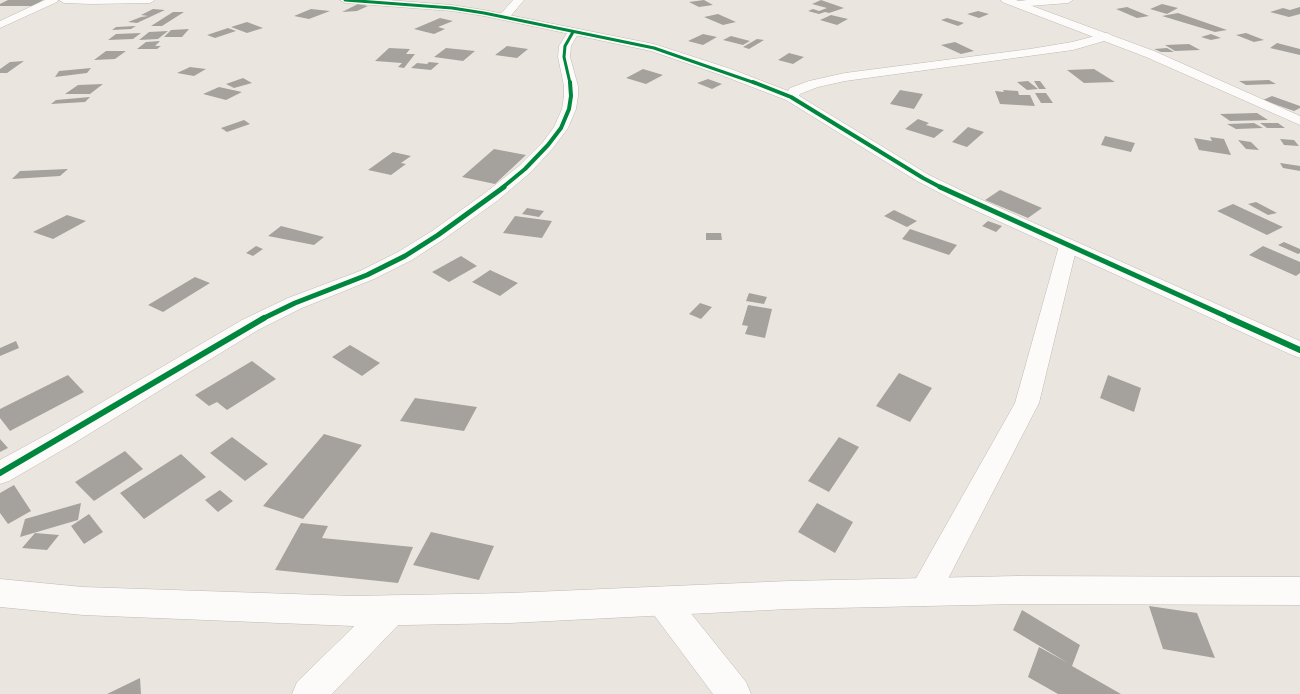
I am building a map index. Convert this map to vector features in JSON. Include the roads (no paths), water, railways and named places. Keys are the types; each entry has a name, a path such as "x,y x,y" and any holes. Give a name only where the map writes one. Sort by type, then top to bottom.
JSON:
{"street":[{"path":"0,25 53,0"},
{"path":"64,0 150,0"},
{"path":"345,0 452,8 504,17 654,48 707,65 791,97 923,178 965,199 1300,350"},
{"path":"504,17 519,0"},
{"path":"1011,2 1068,0"},
{"path":"1011,2 1150,54 1300,121"},
{"path":"0,473 62,438 250,325 295,303 368,275 405,256 438,235 491,197 524,169 548,145 561,128 569,109 571,96 571,86 564,57 565,46 574,32"},
{"path":"791,97 796,91 814,84 845,77 1030,53 1074,46 1107,37"},
{"path":"925,592 1027,403 1068,246"},
{"path":"0,593 83,601 353,611 510,608 789,595 1017,590 1300,591"},
{"path":"662,601 734,694"},
{"path":"309,694 392,610"}]}
